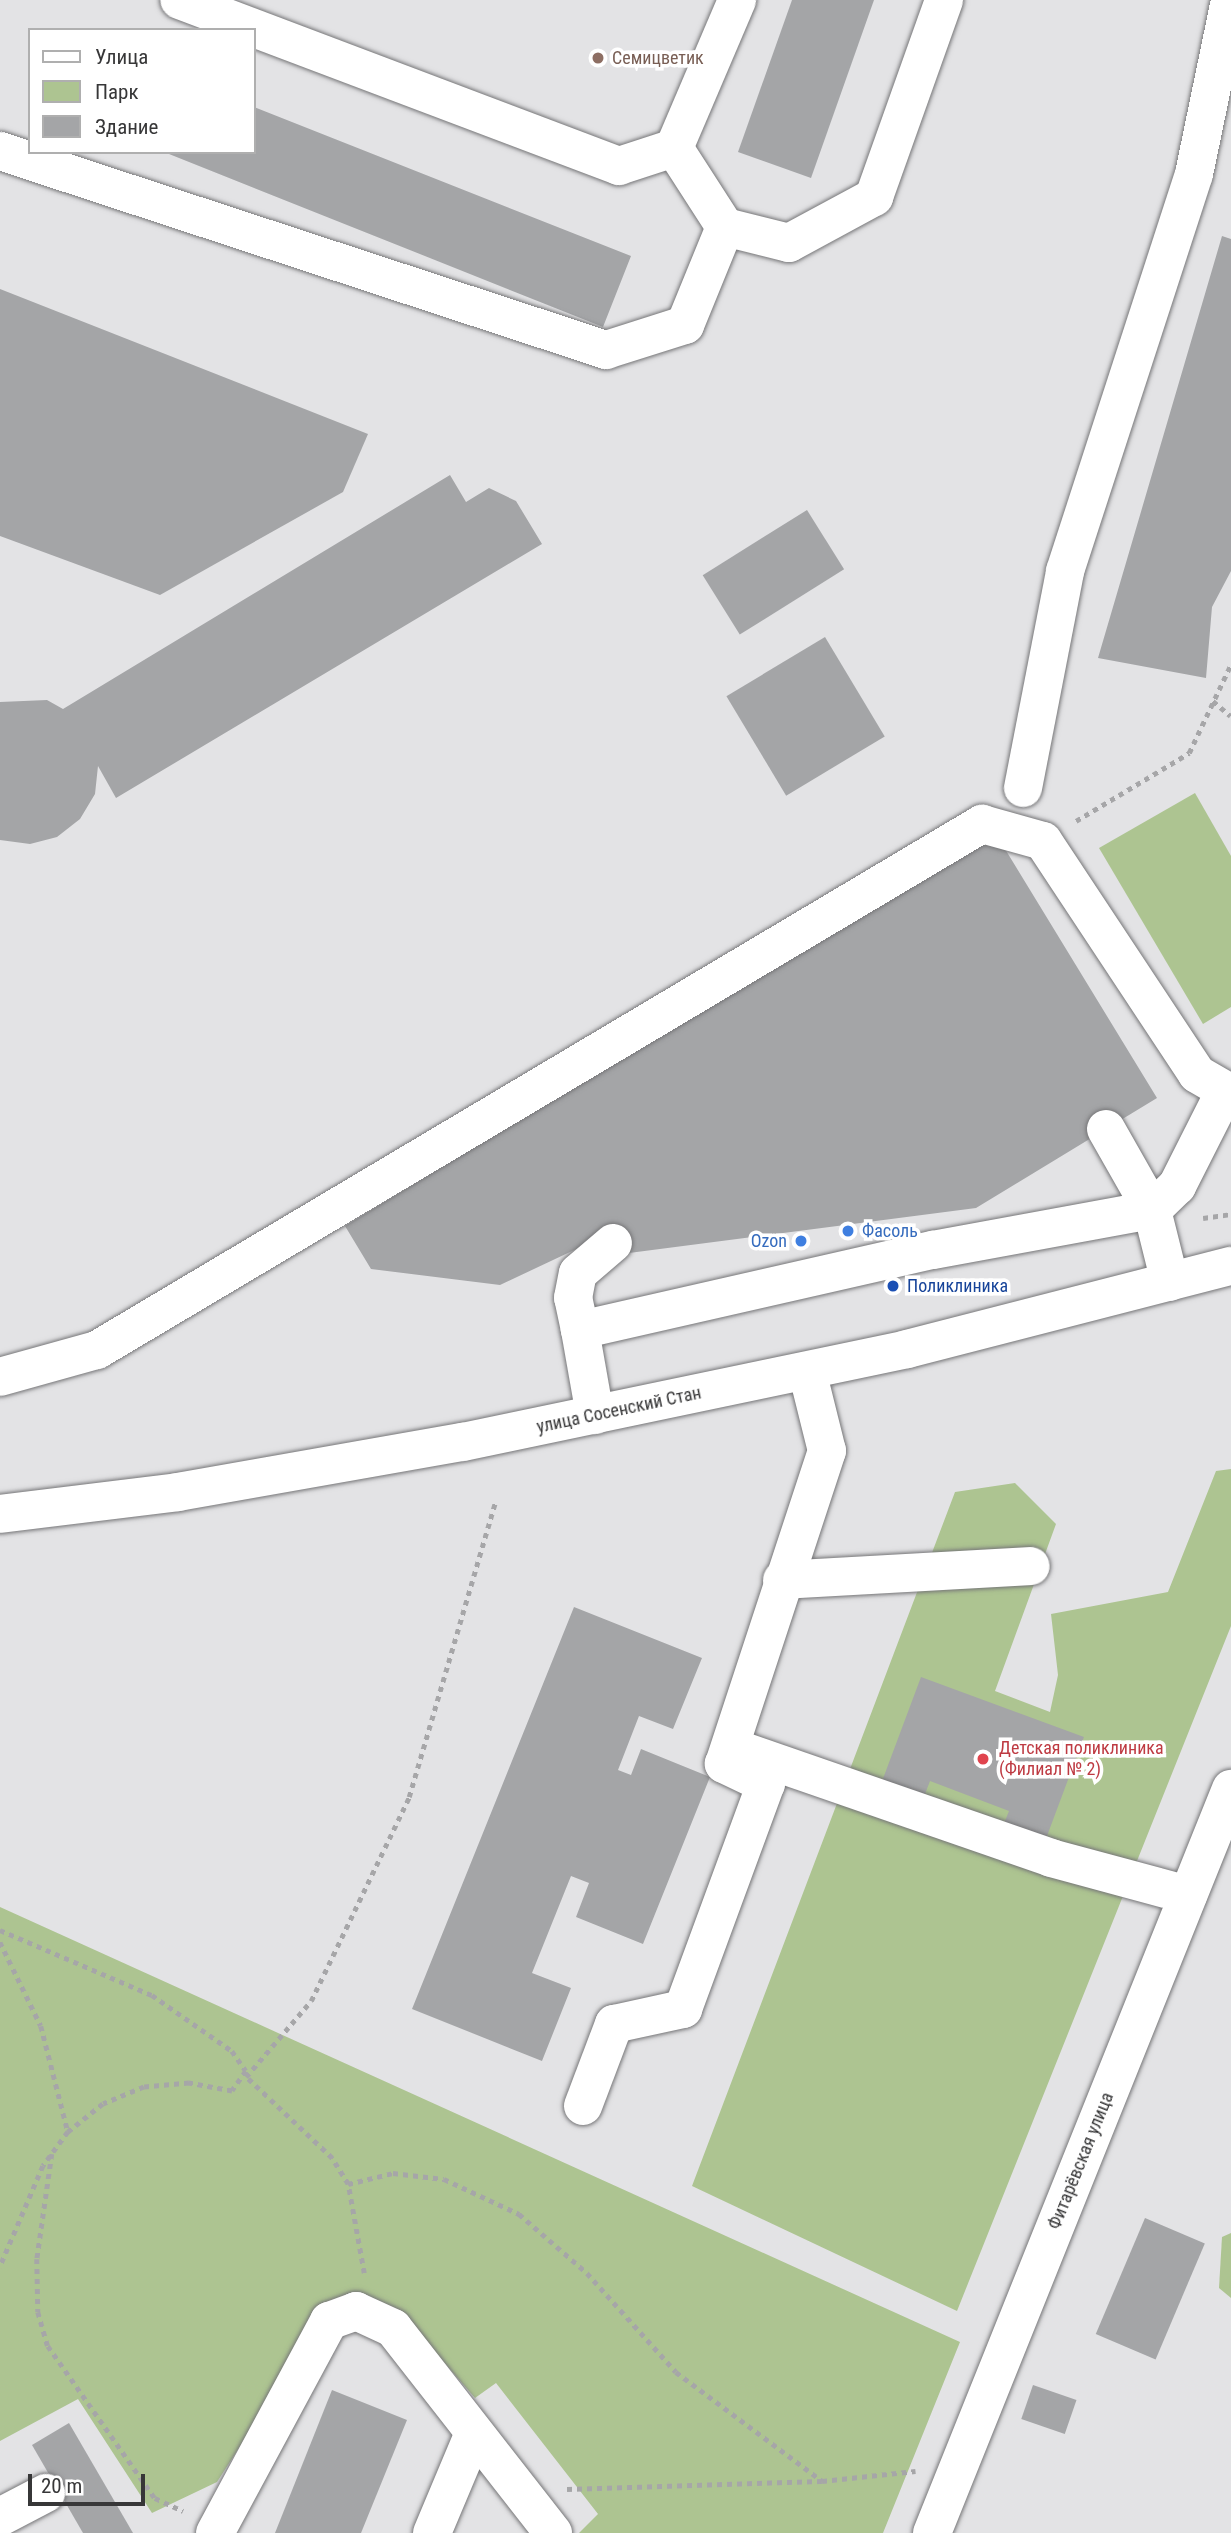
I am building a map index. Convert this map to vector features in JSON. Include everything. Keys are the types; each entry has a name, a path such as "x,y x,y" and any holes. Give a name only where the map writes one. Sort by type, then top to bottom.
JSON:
{"street":[{"path":"178,0 252,28"},
{"path":"256,29 619,166 674,148 737,0"},
{"path":"674,148 725,227 789,243 874,197 944,0"},
{"path":"1023,788 1065,571 1194,174 1230,0"},
{"path":"0,151 606,349 685,326 725,227"},
{"path":"0,1377 97,1350 982,824 1042,841 1197,1074 1228,1094 1177,1186 1153,1210 933,1250 580,1329"},
{"path":"1106,1129 1153,1210 1170,1282"},
{"path":"595,1415 573,1298 578,1273 613,1243"},
{"name":"улица Сосенский Стан","path":"0,1514 300,1473 595,1415 807,1371 1231,1266"},
{"path":"583,2106 614,2024 683,2009 766,1784 724,1764 782,1580 827,1451 807,1371"},
{"path":"782,1580 1031,1566"},
{"path":"730,1747 1051,1858 1188,1895"},
{"name":"Фитарёвская улица","path":"932,2533 1231,1789"},
{"path":"217,2530 328,2321 366,2312 393,2328 553,2533"},
{"path":"432,2533 474,2432"},
{"path":"0,2517 46,2493"}],"path":[{"path":"1042,841 1189,753 1231,664"},
{"path":"1213,701 1231,716"},
{"path":"0,2267 53,2150 68,2132 103,2104 144,2087 189,2083 232,2091 311,2001 409,1797 495,1503"},
{"path":"0,1930 152,1995 232,2051 246,2077 320,2143 348,2185 366,2312"},
{"path":"0,1942 41,2026 68,2132"},
{"path":"53,2150 37,2259 38,2312 48,2346 155,2498 217,2530"},
{"path":"348,2185 393,2173 444,2179 519,2214 587,2273 676,2372 822,2481"},
{"path":"519,2489 822,2481 916,2471"}],"green space":[{"path":"1195,793 1231,856 1231,1007 1203,1024 1099,848"},
{"path":"1231,1469 1231,1626 957,2311 692,2186 955,1492 1015,1483 1056,1524 995,1691 1050,1712 1058,1675 1051,1614 1168,1592 1216,1471"},
{"path":"0,1907 960,2342 883,2533 579,2533 598,2514 496,2383 475,2398 410,2323 326,2313 217,2482 152,2513 78,2399 0,2441"},
{"path":"1231,2233 1231,2298 1219,2288 1222,2237"}],"building":[{"path":"792,0 874,0 811,178 738,152"},
{"path":"256,108 631,256 603,327 169,154 256,154"},
{"path":"1222,236 1231,239 1231,571 1212,607 1206,678 1098,658"},
{"path":"0,289 368,434 343,492 160,595 0,536"},
{"path":"450,475 466,502 489,488 516,501 542,544 116,798 98,766 95,794 80,819 57,837 30,844 0,840 0,702 47,700 63,709"},
{"path":"807,510 844,569 740,635 703,575"},
{"path":"825,637 885,736 786,796 726,696"},
{"path":"994,831 1157,1098 976,1208 629,1253 604,1236 500,1285 371,1269 345,1226"},
{"path":"574,1607 702,1658 673,1729 639,1716 618,1770 631,1775 641,1749 710,1777 643,1944 576,1917 589,1883 571,1876 532,1973 571,1988 542,2061 412,2009"},
{"name":"Детская поликлиника (Филиал № 2)","path":"921,1677 1084,1737 1041,1852 999,1836 1009,1811 930,1781 920,1807 878,1792"},
{"path":"1145,2218 1205,2243 1156,2359 1096,2334"},
{"path":"1033,2385 1076,2400 1065,2434 1021,2419"},
{"path":"332,2390 407,2420 361,2533 275,2533"},
{"path":"69,2423 133,2533 83,2533 32,2445"}],"place":[{"name":"Семицветик","path":"598,58"},
{"name":"Фасоль","path":"848,1231"},
{"name":"Ozon","path":"801,1241"},
{"name":"Поликлиника","path":"893,1286"},
{"name":"Детская поликлиника (Филиал № 2)","path":"983,1759"}]}
